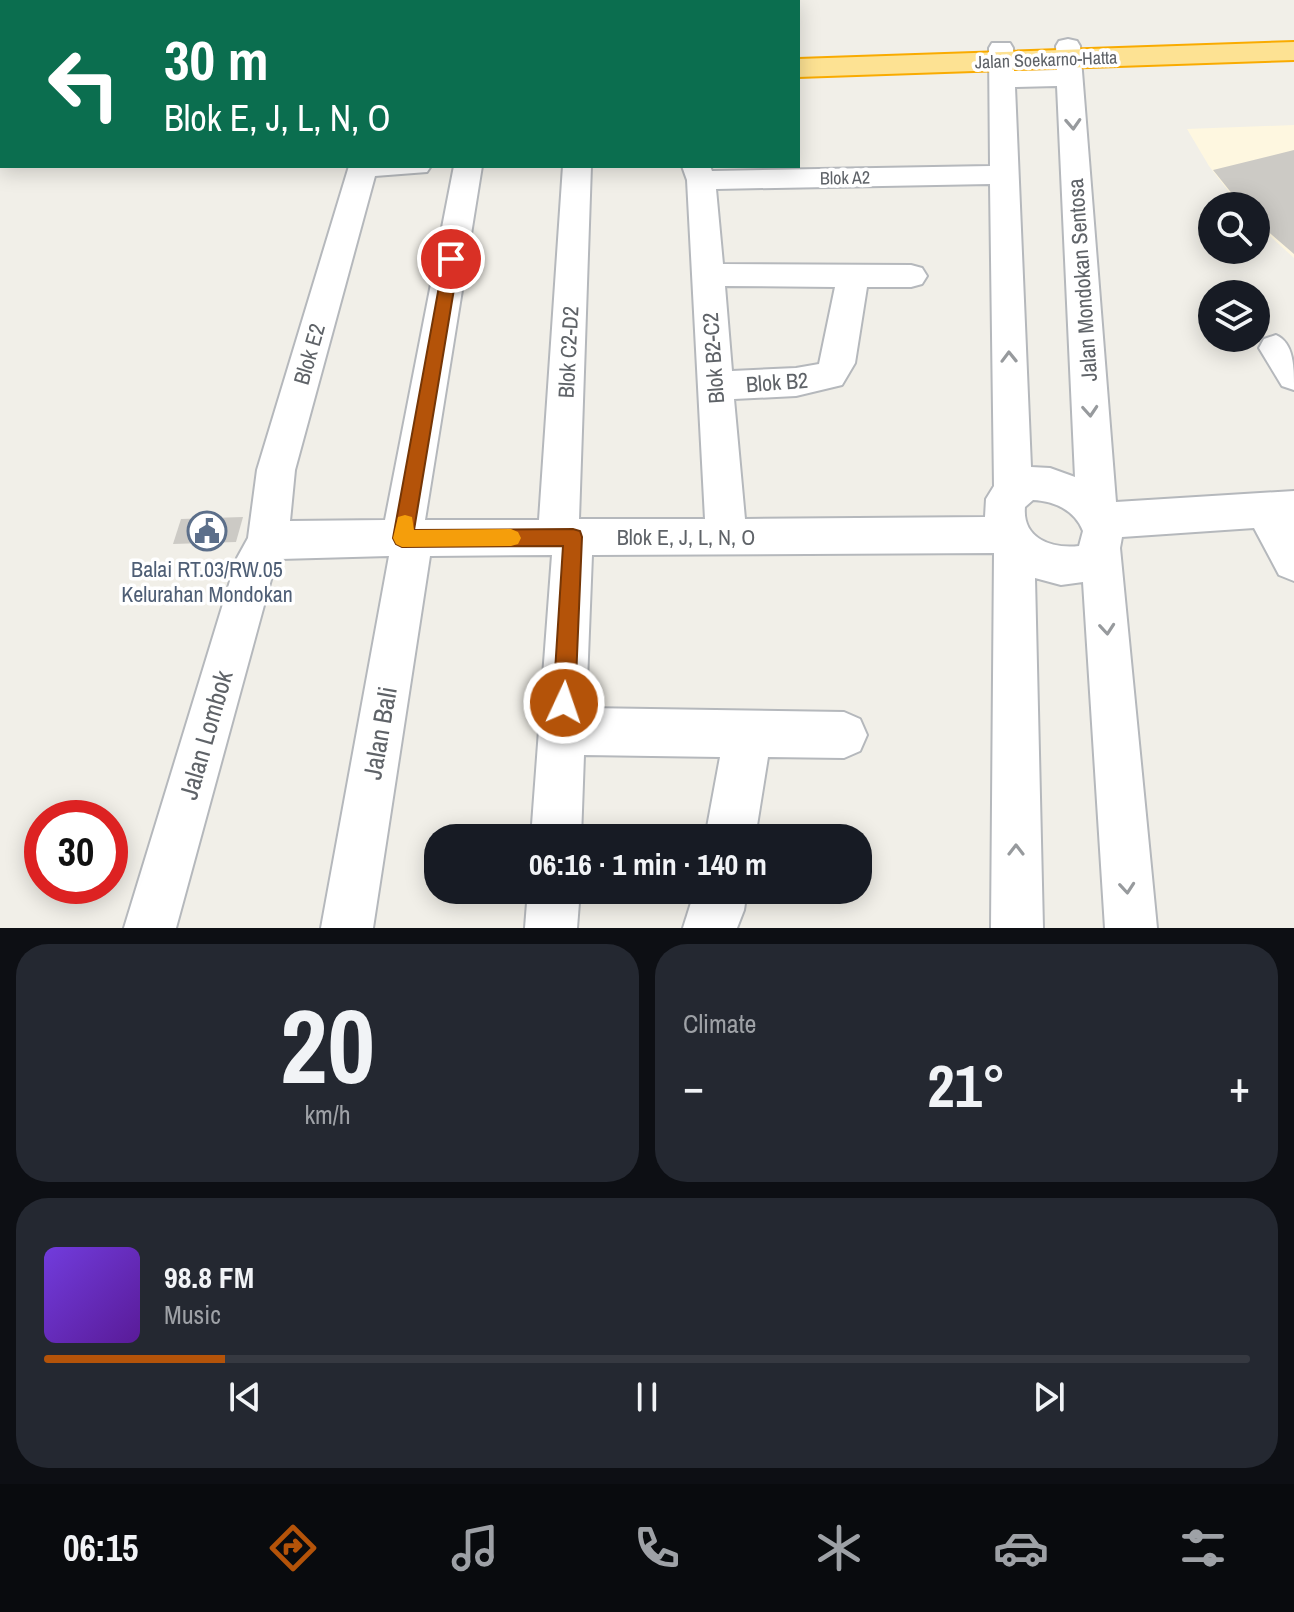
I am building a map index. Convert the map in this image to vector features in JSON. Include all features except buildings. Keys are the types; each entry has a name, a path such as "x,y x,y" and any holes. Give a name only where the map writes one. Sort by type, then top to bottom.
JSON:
{"highway":[{"name":"Jalan Soekarno-Hatta","path":"1069,61 1294,39"},
{"name":"Jalan Soekarno-Hatta","path":"800,68 1294,51"},
{"name":"Jalan Soekarno-Hatta","path":"800,54 1002,63"}],"street":[{"name":"Jalan Mondokan Sentosa","path":"1069,61 1099,529 1131,928"},
{"path":"1002,63 1013,491 1003,510 1012,538 1017,928"},
{"name":"Blok E2","path":"267,544 276,470 363,168"},
{"name":"Jalan Bali","path":"347,928 468,168"},
{"name":"Blok C2-D2","path":"557,824 577,168"},
{"name":"Blok A2","path":"698,173 1005,175"},
{"name":"Blok B2-C2","path":"698,173 726,536"},
{"path":"708,275 911,276"},
{"name":"Blok B2","path":"715,386 796,382 830,375 838,363 853,276"},
{"path":"1012,538 1025,552 1053,566 1082,565 1093,560 1099,529 1088,503 1063,487 1035,483 1013,491"},
{"path":"1099,529 1279,509 1294,562"},
{"name":"Blok E, J, L, N, O","path":"267,544 287,539 408,538 1012,538"},
{"name":"Jalan Lombok","path":"150,928 257,558 267,544"},
{"path":"562,731 844,735"},
{"path":"732,824 748,733"},
{"path":"551,928 553,904"},
{"path":"709,928 719,904"}],"shaded area":[{"path":"1294,125 1294,258 1270,236 1270,192 1229,192 1187,129"}],"slow traffic":[{"path":"405,523 402,538 511,538"}],"place":[{"name":"Balai RT.03/RW.05 Kelurahan Mondokan","path":"207,531"}],"route":[{"path":"451,259 402,538 573,537 564,703"}]}
